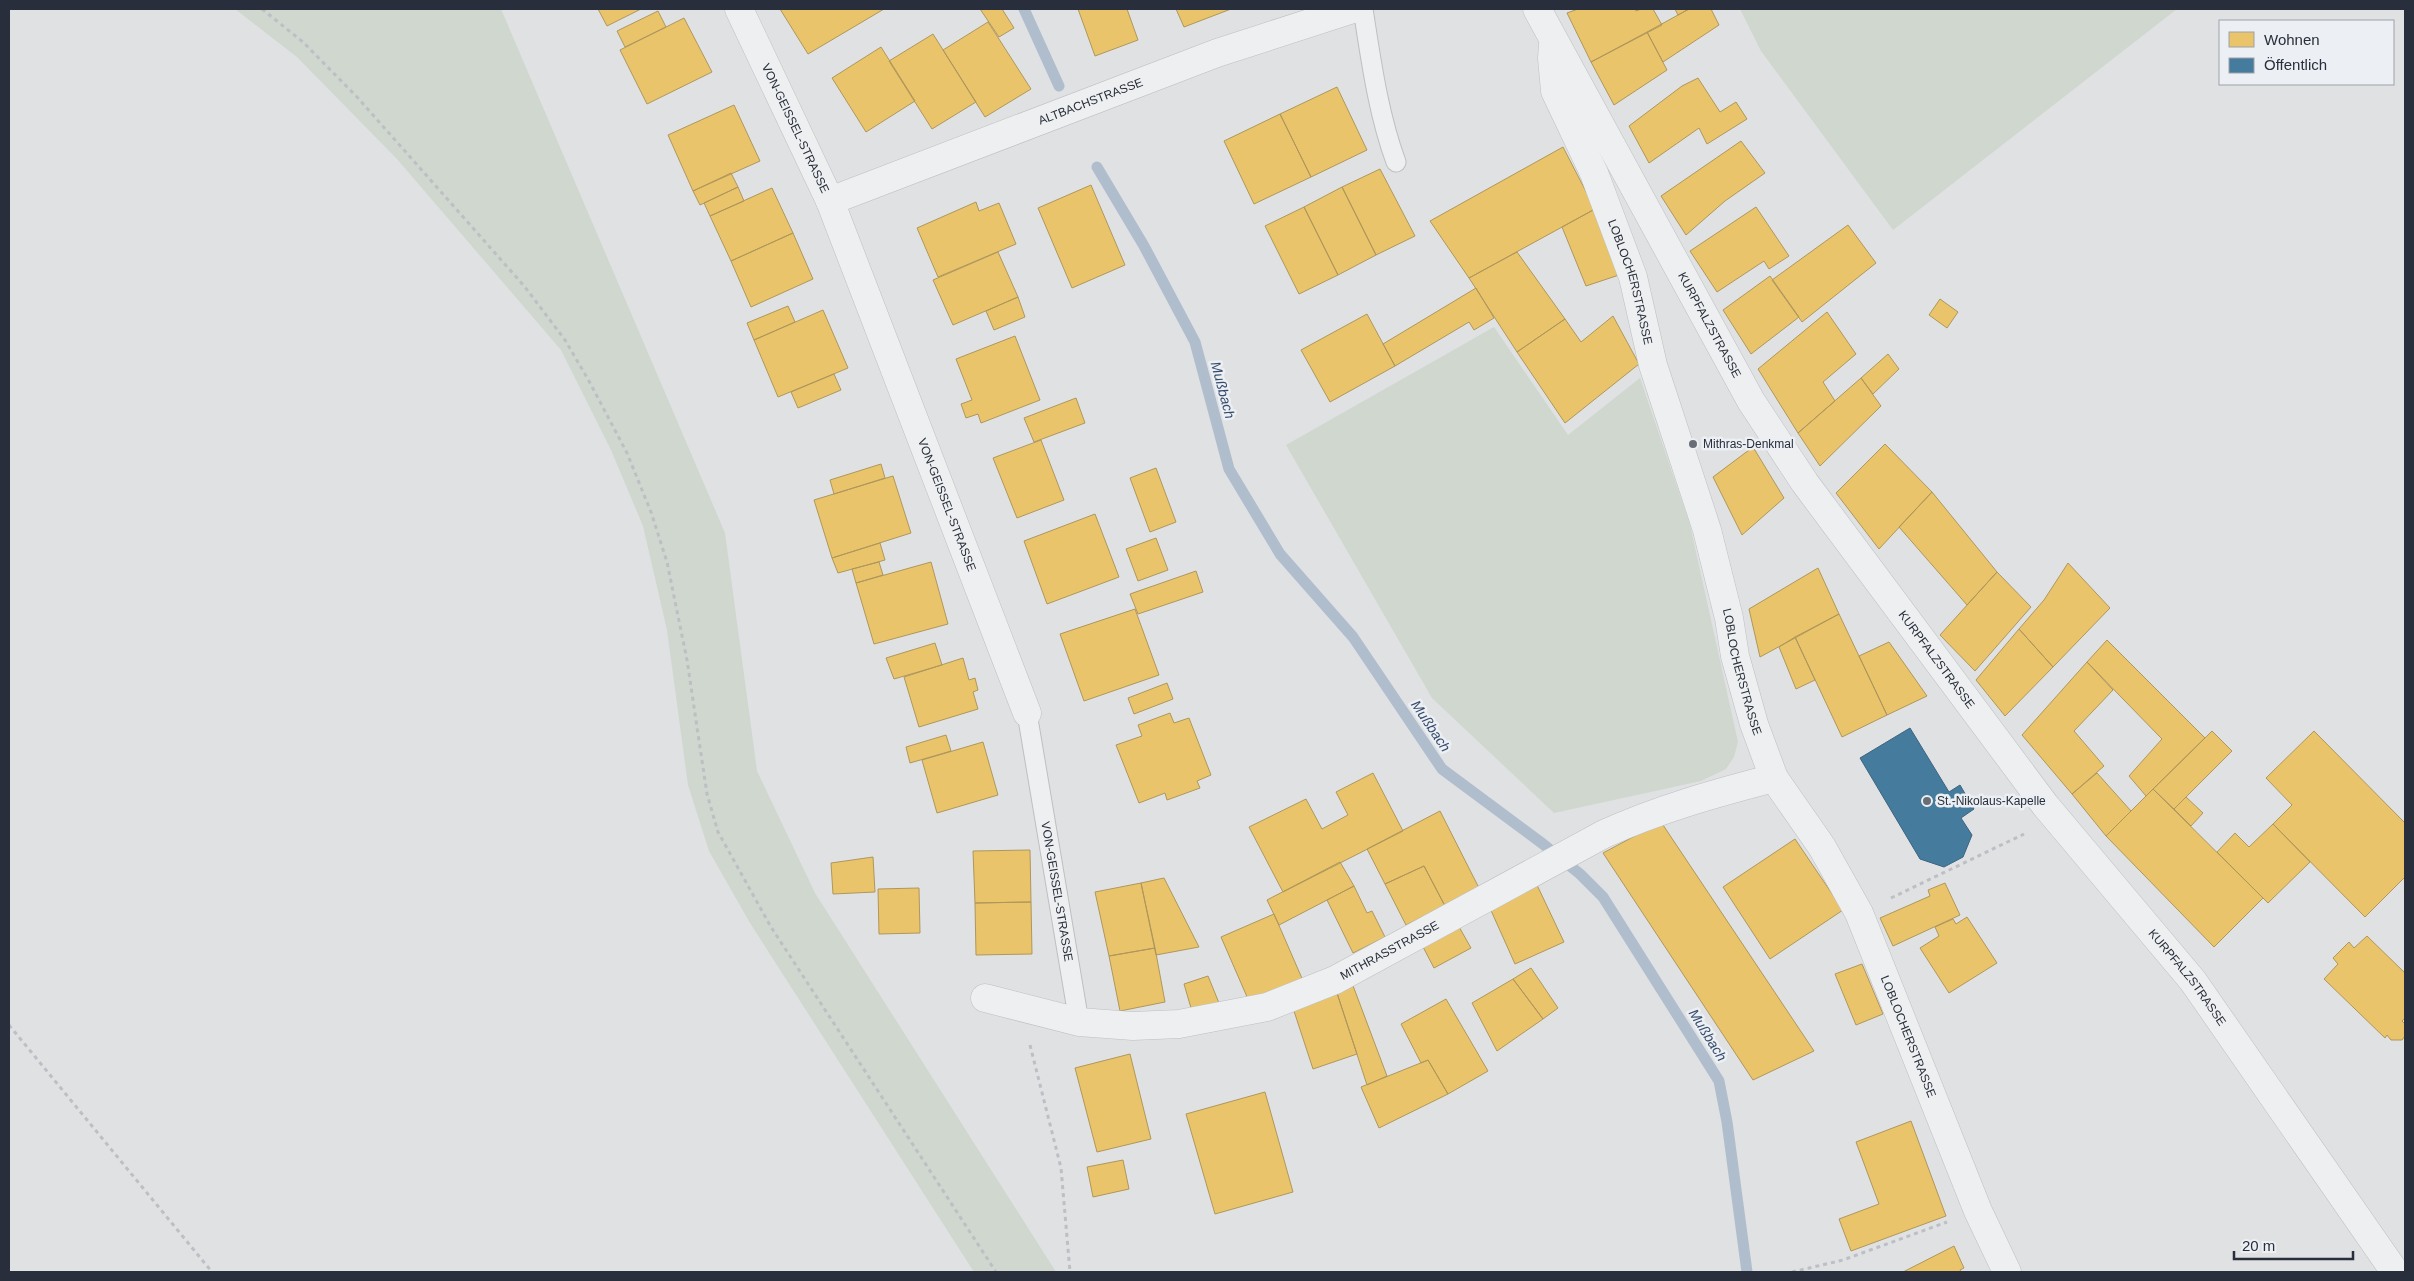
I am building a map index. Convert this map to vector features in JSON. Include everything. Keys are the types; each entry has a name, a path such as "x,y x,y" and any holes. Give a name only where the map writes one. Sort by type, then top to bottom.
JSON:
{"street":[{"name":"VON-GEISSEL-STRASSE","path":"739,9 830,201 1027,713"},
{"name":"ALTBACHSTRASSE","path":"830,201 1217,53 1353,9"},
{"name":"KURPFALZSTRASSE","path":"1536,9 1751,401 1805,483 2045,805 2193,981 2395,1272"},
{"name":"LOBLOCHERSTRASSE","path":"1554,43 1552,58 1555,92 1594,173 1633,277 1653,365 1709,539 1730,618 1735,656 1743,691 1774,778 1822,847 1859,913 1978,1211 2007,1272"},
{"name":"MITHRASSTRASSE","path":"985,998 1024,1010 1079,1022 1133,1026 1179,1024 1267,1008 1335,980 1604,834 1642,817 1696,798 1774,778"}],"lane":[{"path":"1363,9 1374,78 1389,142 1396,162"},
{"name":"VON-GEISSEL-STRASSE","path":"1027,713 1079,1022"}],"path":[{"path":"262,9 303,42 358,98 513,273 565,340 589,381 627,453 651,512 667,562 687,660 707,794 718,832 771,927 996,1272"},
{"path":"1890,899 2024,834 2020,829"},
{"path":"1024,1010 1030,1046 1061,1168 1070,1272"},
{"path":"9,1025 212,1272"},
{"path":"1792,1272 1843,1260 1978,1211"}],"shaded area":[{"path":"235,9 501,9 725,533 757,771 815,893 1056,1272 974,1272 750,923 709,851 688,785 667,630 643,526 611,450 561,350 397,159 297,57"},
{"path":"1740,9 2177,9 1893,230 1761,51"},
{"path":"1494,327 1568,435 1640,378 1690,525 1738,742 1734,757 1726,769 1701,781 1554,813 1432,698 1286,445"}],"building: Wohnen":[{"path":"598,9 641,9 607,26"},
{"path":"780,9 884,9 808,54"},
{"path":"980,9 1002,9 1014,28 999,37"},
{"path":"1078,9 1127,9 1138,40 1095,56"},
{"path":"1176,9 1231,9 1184,27"},
{"path":"1578,9 1635,9 1636,11 1653,9 1662,25 1591,62 1567,13"},
{"path":"1675,9 1689,9 1678,15"},
{"path":"1689,9 1711,9 1719,25 1663,62 1647,32"},
{"path":"658,11 666,27 625,47 617,31"},
{"path":"684,18 712,72 647,104 620,50"},
{"path":"988,22 1031,89 985,117 943,50"},
{"path":"1647,32 1667,70 1614,105 1591,62"},
{"path":"933,34 976,102 932,129 889,61"},
{"path":"881,47 915,101 866,132 832,78"},
{"path":"1698,78 1720,112 1736,102 1747,119 1707,144 1699,128 1649,163 1629,126 1682,86"},
{"path":"1337,87 1367,150 1311,177 1280,114"},
{"path":"734,105 760,161 693,191 668,135"},
{"path":"1280,114 1311,177 1254,204 1224,141"},
{"path":"1741,141 1765,173 1725,201 1686,235 1661,196"},
{"path":"1563,147 1595,209 1469,278 1430,221"},
{"path":"1380,169 1415,236 1376,255 1342,187"},
{"path":"731,173 738,187 700,205 693,191"},
{"path":"1091,185 1125,265 1072,288 1038,208"},
{"path":"738,187 744,201 710,216 704,203"},
{"path":"1342,187 1376,255 1338,275 1304,207"},
{"path":"772,188 793,233 731,261 710,216"},
{"path":"976,202 979,211 999,203 1016,244 938,277 917,228"},
{"path":"1304,207 1338,275 1299,294 1265,226"},
{"path":"1756,207 1789,256 1769,269 1764,261 1717,292 1690,251"},
{"path":"1595,209 1619,275 1586,286 1562,227"},
{"path":"1848,225 1876,263 1802,322 1772,280"},
{"path":"793,233 813,279 751,307 731,261"},
{"path":"998,252 1018,297 953,325 933,280"},
{"path":"1517,252 1565,319 1517,352 1469,278"},
{"path":"1770,276 1799,317 1751,354 1723,310"},
{"path":"1476,288 1494,318 1474,330 1469,322 1395,366 1383,344"},
{"path":"1018,297 1025,317 994,330 986,311"},
{"path":"1940,299 1958,312 1947,328 1929,315"},
{"path":"788,306 795,322 754,340 747,323"},
{"path":"823,310 848,368 778,397 754,340"},
{"path":"1827,312 1856,354 1823,382 1835,401 1798,433 1758,369"},
{"path":"1367,314 1395,366 1330,402 1301,350"},
{"path":"1613,316 1639,364 1565,423 1517,352 1565,319 1581,342"},
{"path":"1015,336 1040,400 981,423 978,414 966,418 961,404 972,400 956,359"},
{"path":"1888,354 1899,369 1873,394 1861,378"},
{"path":"834,374 841,390 798,408 791,392"},
{"path":"1861,378 1881,406 1820,466 1798,433"},
{"path":"1076,398 1085,423 1034,442 1024,418"},
{"path":"1041,440 1064,500 1017,518 993,458"},
{"path":"1885,444 1932,492 1879,549 1836,493"},
{"path":"1753,447 1784,498 1742,535 1713,477"},
{"path":"881,464 885,478 834,494 830,480"},
{"path":"1156,468 1176,522 1150,532 1130,478"},
{"path":"893,476 911,533 832,558 814,500"},
{"path":"1932,492 1997,572 1967,605 1899,527"},
{"path":"1095,514 1119,577 1047,604 1024,541"},
{"path":"1156,538 1168,570 1138,581 1126,549"},
{"path":"880,543 885,560 838,573 832,558"},
{"path":"879,562 883,575 856,583 852,569"},
{"path":"931,562 948,624 874,644 856,583"},
{"path":"2068,563 2110,608 2053,667 2019,629 2044,600"},
{"path":"1818,568 1839,614 1760,657 1749,609"},
{"path":"1196,571 1203,592 1138,614 1130,594"},
{"path":"1997,572 2031,607 1975,671 1940,635"},
{"path":"1135,609 1159,675 1084,701 1060,634"},
{"path":"1839,614 1887,715 1842,737 1795,637"},
{"path":"2019,629 2053,667 2005,716 1976,680"},
{"path":"1795,637 1815,680 1796,689 1779,647"},
{"path":"2107,640 2205,738 2146,796 2129,776 2162,739 2087,662"},
{"path":"1889,642 1927,696 1887,715 1859,656"},
{"path":"935,643 942,665 894,679 886,658"},
{"path":"963,658 969,680 975,678 978,690 973,692 978,709 919,727 904,677"},
{"path":"2087,662 2113,690 2074,731 2104,766 2072,794 2022,735"},
{"path":"1167,683 1173,699 1134,714 1128,698"},
{"path":"1170,713 1174,723 1189,718 1211,775 1197,781 1200,788 1167,800 1165,793 1139,803 1116,745 1142,736 1138,725"},
{"path":"2212,731 2232,751 2174,809 2153,789"},
{"path":"2314,731 2405,823 2405,877 2365,917 2273,824 2292,805 2266,778"},
{"path":"946,735 951,751 910,763 906,747"},
{"path":"983,742 998,795 937,813 922,760"},
{"path":"1373,773 1403,831 1283,892 1249,827 1306,799 1322,829 1348,815 1336,792"},
{"path":"2097,773 2131,811 2106,836 2072,794"},
{"path":"2153,789 2263,898 2214,947 2106,836"},
{"path":"2186,797 2203,813 2191,826 2174,809"},
{"path":"1440,811 1479,888 1445,906 1424,866 1385,884 1367,849"},
{"path":"1661,822 1814,1051 1753,1080 1603,853"},
{"path":"2273,824 2310,862 2268,903 2217,852 2235,833 2249,847"},
{"path":"1795,839 1843,910 1770,959 1723,887"},
{"path":"1030,850 1031,902 975,903 973,851"},
{"path":"873,857 875,892 833,894 831,863"},
{"path":"1340,862 1354,886 1279,925 1267,900"},
{"path":"1424,866 1445,906 1406,925 1385,884"},
{"path":"1164,878 1199,947 1156,955 1141,883"},
{"path":"1141,883 1155,948 1109,956 1095,892"},
{"path":"1945,883 1960,915 1893,946 1880,918 1930,896 1928,890"},
{"path":"1537,885 1564,942 1515,964 1489,906"},
{"path":"1354,886 1367,913 1372,911 1385,937 1353,953 1327,900"},
{"path":"919,888 920,933 879,934 878,889"},
{"path":"1031,902 1032,954 976,955 975,903"},
{"path":"1274,914 1304,983 1251,1006 1221,937"},
{"path":"1967,917 1997,963 1949,993 1920,948 1939,936 1935,927 1953,919 1956,924"},
{"path":"1458,925 1471,948 1434,968 1422,945"},
{"path":"2367,936 2405,973 2405,1018 2402,1021 2405,1024 2405,1036 2402,1040 2391,1040 2387,1035 2385,1038 2324,979 2338,964 2333,958 2349,942 2354,948"},
{"path":"1155,948 1165,1002 1120,1011 1109,956"},
{"path":"1862,964 1883,1014 1856,1025 1835,974"},
{"path":"1531,968 1558,1008 1543,1019 1513,979"},
{"path":"1208,976 1219,1003 1191,1008 1184,984"},
{"path":"1513,979 1543,1019 1497,1051 1472,1003"},
{"path":"1352,983 1387,1076 1367,1085 1336,990"},
{"path":"1336,990 1357,1054 1313,1069 1293,1008"},
{"path":"1446,999 1488,1071 1448,1094 1428,1060 1421,1063 1401,1024"},
{"path":"1130,1054 1151,1139 1097,1152 1075,1068"},
{"path":"1428,1060 1448,1094 1379,1128 1361,1087"},
{"path":"1265,1092 1293,1192 1215,1214 1186,1114"},
{"path":"1911,1121 1946,1216 1851,1251 1839,1219 1879,1204 1856,1142"},
{"path":"1123,1160 1129,1189 1093,1197 1087,1167"},
{"path":"1954,1246 1964,1268 1960,1270 1961,1272 1903,1272"}],"building: Öffentlich":[{"name":"St.-Nikolaus-Kapelle","path":"1910,728 1949,792 1960,785 1974,809 1961,818 1972,835 1963,857 1944,867 1920,859 1860,758"}],"waterway":[{"name":"Mußbach","path":"1024,9 1059,86"},
{"name":"Mußbach","path":"1097,167 1144,246 1195,342 1229,469 1280,554 1353,637 1442,769 1543,844 1580,874 1603,897 1719,1081 1727,1122 1747,1272"}],"place":[{"name":"Mithras-Denkmal","path":"1693,444"},
{"name":"St.-Nikolaus-Kapelle","path":"1927,801"}]}
